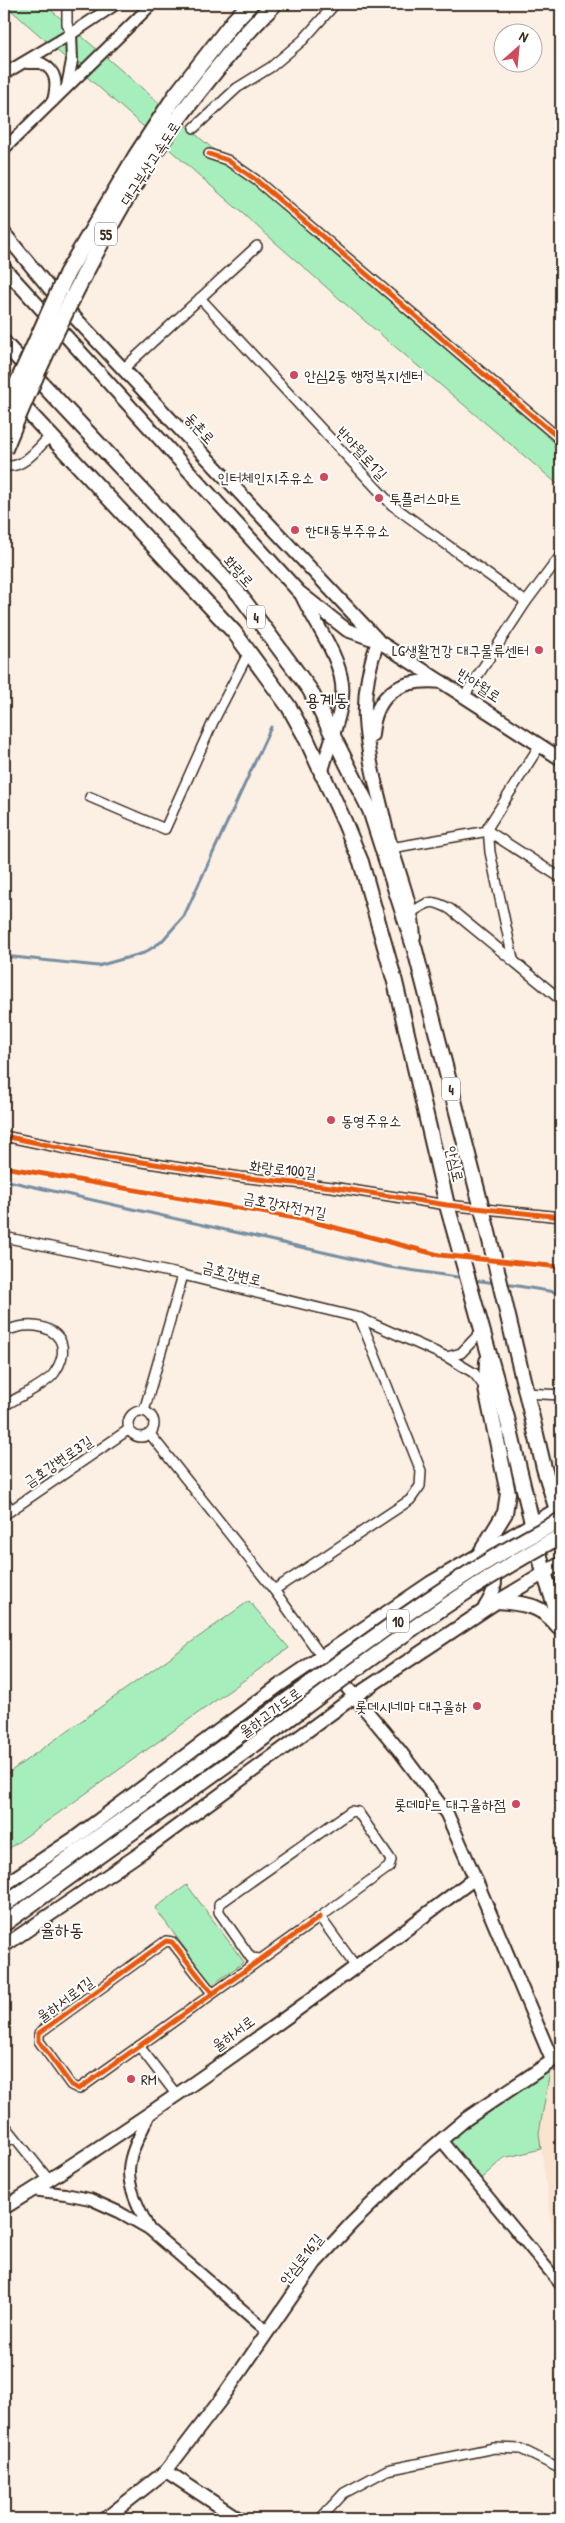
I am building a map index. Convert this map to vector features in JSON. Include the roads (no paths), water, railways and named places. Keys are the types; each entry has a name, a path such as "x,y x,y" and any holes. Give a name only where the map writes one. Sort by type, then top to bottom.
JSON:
{"highway":[{"name":"대구부산고속도로","path":"4,413 67,273 136,156 176,95 234,21 250,4"},
{"name":"대구부산고속도로","path":"4,450 30,385 86,267 145,167 190,102 242,38 274,4"}],"main road":[{"name":"동촌로","path":"4,233 64,306 378,641"},
{"path":"4,268 299,592 347,630 378,641 369,665 365,687 365,734 391,848 412,912 414,950"},
{"name":"화랑로","path":"4,343 239,594 310,690 370,810 414,950"},
{"path":"4,386 215,611 249,652 289,707 306,738 321,774"},
{"path":"299,592 336,660 342,685 333,735 326,752 321,774"},
{"name":"반야월로","path":"378,641 445,682 561,759"},
{"path":"371,763 373,720 380,705 391,692 409,682 421,680 445,682"},
{"name":"안심로","path":"321,774 361,862 371,892 395,982 447,1204 507,1418 542,1567 561,1623"},
{"name":"안심로","path":"414,950 487,1228 544,1468 560,1515"},
{"path":"482,1552 505,1514 508,1493 486,1389 488,1348"},
{"path":"4,1885 76,1837 281,1684 430,1583 532,1524 560,1515"},
{"name":"율하고가도로","path":"4,1905 395,1623 560,1515"},
{"name":"율하고가도로","path":"4,1924 254,1745 415,1626 478,1584 561,1536"},
{"path":"480,1613 494,1595 495,1585 494,1568 482,1552"},
{"path":"4,1946 142,1852 355,1696 498,1601 542,1567 561,1563"},
{"path":"498,1601 527,1604 548,1614 561,1630"},
{"path":"322,1657 355,1696 447,1814 557,2058"},
{"name":"율하서로","path":"4,2208 49,2180 176,2094 356,1967 475,1878"},
{"name":"안심로16길","path":"105,2519 166,2471 222,2398 315,2263 359,2216 414,2163 466,2119 557,2058"},
{"path":"166,2471 239,2519"}],"street":[{"path":"62,93 68,83 71,71 73,49 71,34 67,24 67,4"},
{"path":"4,74 71,34 116,4"},
{"path":"4,149 152,4"},
{"path":"194,128 237,88 271,67 303,40 335,4"},
{"path":"20,65 41,62 53,71 56,87 53,102"},
{"path":"209,154 227,160 256,180 561,440"},
{"path":"123,369 257,246"},
{"name":"반야월로1길","path":"200,298 392,505 526,602"},
{"path":"4,465 8,466 25,462 50,436"},
{"path":"465,695 526,602 561,555"},
{"path":"90,797 165,829 212,722 249,652"},
{"path":"513,959 490,852 488,827 540,745"},
{"path":"391,848 488,831 561,878"},
{"path":"412,912 427,903 439,904 450,910 513,959 561,1000"},
{"name":"화랑로100길","path":"4,1136 96,1154 240,1177 332,1187 482,1209 561,1217"},
{"name":"금호강변로","path":"4,1237 183,1275 360,1318 447,1357 474,1373 486,1389"},
{"path":"144,1411 183,1275"},
{"path":"274,1590 410,1500 420,1486 421,1471 360,1318"},
{"path":"4,1332 28,1324 40,1325 50,1330 59,1339 62,1350 60,1363 54,1375 4,1406"},
{"path":"447,1357 462,1353 482,1331"},
{"path":"525,1393 561,1395"},
{"path":"144,1411 132,1414 127,1421 128,1430 138,1438 150,1434"},
{"path":"144,1411 154,1421 150,1434"},
{"name":"금호강변로3길","path":"8,1513 128,1430"},
{"path":"150,1434 274,1590 322,1657"},
{"path":"4,1500 8,1513"},
{"name":"율하서로1길","path":"212,1993 172,1942 166,1942 39,2033 39,2041 71,2085 79,2089 390,1867 391,1860 358,1812 351,1811 219,1904 219,1912 251,1958 260,1959"},
{"path":"320,1917 356,1967"},
{"path":"139,2046 176,2094"},
{"path":"149,2229 134,2199 128,2177 130,2153 151,2111"},
{"path":"4,2124 49,2180"},
{"path":"4,2144 14,2137"},
{"path":"441,2140 561,2285"},
{"path":"32,2190 90,2199 120,2212 149,2229 267,2332"},
{"path":"320,2519 326,2510 344,2493 387,2470 494,2448 521,2449 561,2469"}],"waterway":[{"path":"4,956 98,966 144,953 161,942 184,916 271,727"},
{"path":"4,1180 389,1267 464,1278"},
{"path":"473,1280 496,1283"},
{"path":"505,1284 561,1293"}],"place":[{"name":"안심2동 행정복지센터","path":"294,375"},
{"name":"인터체인지주유소","path":"324,477"},
{"name":"투플러스마트","path":"379,498"},
{"name":"한대동부주유소","path":"295,530"},
{"name":"LG생활건강 대구물류센터","path":"539,650"},
{"name":"동영주유소","path":"331,1120"},
{"name":"롯데시네마 대구율하","path":"477,1706"},
{"name":"롯데마트 대구율하점","path":"516,1804"},
{"name":"RM","path":"131,2079"}],"district":[{"name":"용계동","path":"327,699"},
{"name":"율하동","path":"62,1929"}]}
